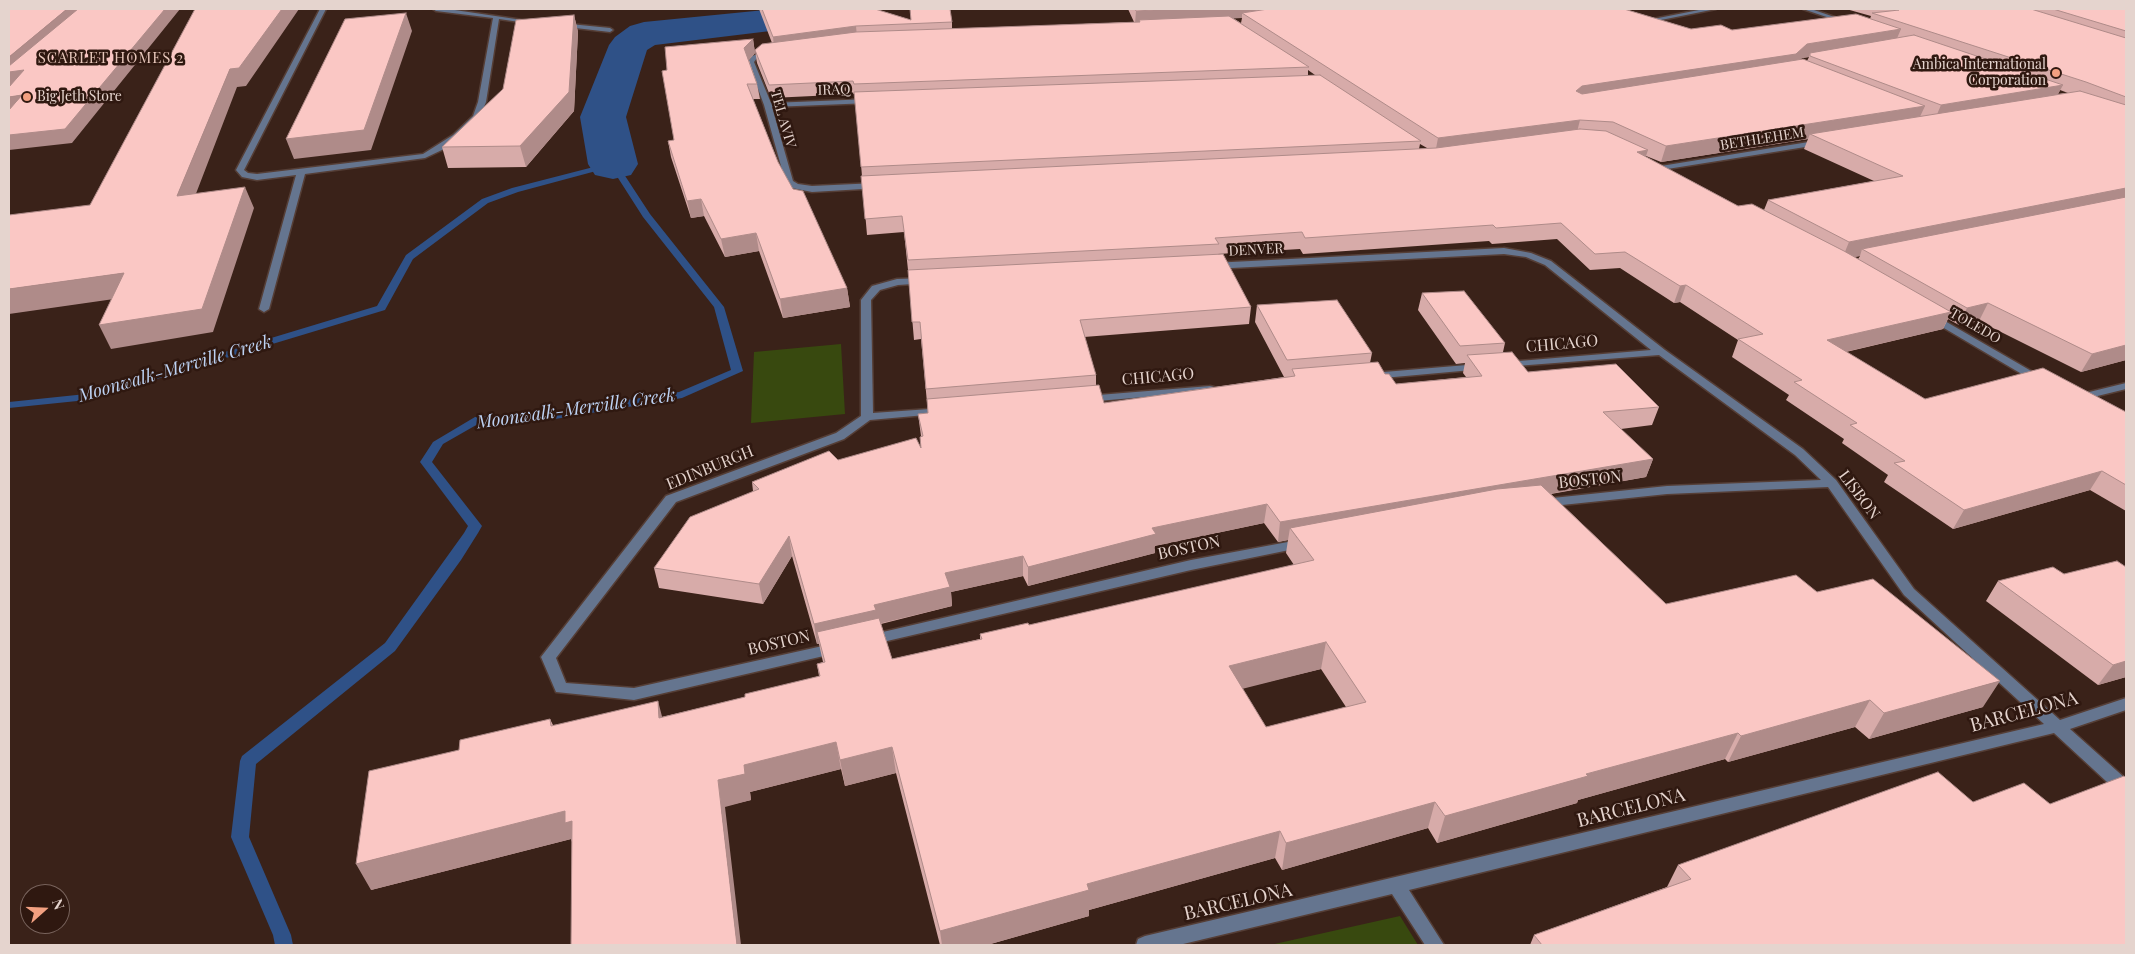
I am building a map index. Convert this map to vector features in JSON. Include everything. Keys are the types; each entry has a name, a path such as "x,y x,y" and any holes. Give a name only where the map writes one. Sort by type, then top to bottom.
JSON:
{"street":[{"path":"323,9 306,37 240,170 245,175 257,177 425,156 456,137 476,117 482,102 496,18"},
{"path":"436,9 544,23"},
{"path":"1640,22 1712,9"},
{"path":"1806,9 1855,25"},
{"path":"553,24 610,30"},
{"name":"TEL AVIV","path":"778,50 754,57 751,62 768,105 786,178 795,186 812,189 891,185"},
{"name":"IRAQ","path":"768,105 877,101"},
{"name":"BETHLEHEM","path":"1678,177 1657,166 1826,141"},
{"path":"264,309 301,172"},
{"name":"DENVER","path":"1205,266 1504,251"},
{"name":"LISBON","path":"1504,251 1528,255 1548,263 1661,352 1799,452 1832,482 1909,592 2126,789"},
{"path":"936,280 897,282 876,288 866,300 867,417 956,410"},
{"name":"TOLEDO","path":"1918,309 2047,384"},
{"name":"CHICAGO","path":"1363,377 1661,352"},
{"path":"2088,407 2068,396 2126,386"},
{"name":"CHICAGO","path":"1075,400 1224,388"},
{"name":"EDINBURGH","path":"562,688 548,657 671,499 840,436 867,417"},
{"name":"BOSTON","path":"1530,504 1667,490 1832,482"},
{"name":"BOSTON","path":"562,688 634,694 1191,565 1317,541"},
{"name":"BARCELONA","path":"1144,945 2056,727 2126,704"},
{"path":"1397,886 1435,945"}],"green space":[{"path":"841,344 845,414 751,423 754,352"},
{"path":"1400,916 1418,945 1270,945"}],"building":[{"path":"9,9 67,9 9,57"},
{"path":"78,9 165,9 65,129 9,135 9,110 22,95 9,97 9,87 24,70 9,72 9,66"},
{"path":"195,9 282,9 239,68 230,69 177,196 245,187 202,309 99,325 124,273 9,289 9,215 90,205"},
{"path":"762,9 875,9 911,20 910,9 950,9 952,22 856,26 773,37"},
{"path":"1135,9 1172,9 1136,11"},
{"path":"1268,9 1624,9 1691,29 1721,25 1732,30 1856,14 1901,29 1807,44 1796,54 1582,86 1576,91 1582,94 1803,59 1925,106 1666,146 1613,122 1580,120 1438,138 1242,13"},
{"path":"1894,9 2031,9 2126,38 2126,97 2086,82 1872,13 1899,10"},
{"path":"2053,9 2126,9 2126,31"},
{"path":"406,13 364,130 286,139 345,19"},
{"path":"574,15 569,92 520,146 442,147 503,89 516,20"},
{"path":"1229,16 1309,67 854,84 853,81 769,85 755,50 762,44 856,32 1140,22 1139,20"},
{"path":"1914,35 2063,85 1941,105 1810,56 1810,53"},
{"path":"753,39 744,48 757,84 747,84 778,162 793,189 803,191 847,288 780,299 756,233 721,239 701,199 687,201 668,141 674,140 662,71 667,70 665,47"},
{"path":"1320,75 1421,141 861,167 854,92"},
{"path":"2080,91 2126,105 2126,188 1849,242 1768,200 1903,176 1810,134"},
{"path":"1580,129 1606,131 1648,150 1637,152 1738,206 1752,204 1844,251 1951,312 1827,340 1925,399 2043,368 2126,412 2126,485 2102,471 1964,510 1894,463 1905,461 1850,425 1857,423 1794,382 1802,380 1738,339 1763,334 1686,285 1680,286 1625,252 1595,254 1561,223 1496,228 1493,225 1305,238 1302,232 1215,238 1219,244 908,260 902,216 865,219 861,176 1436,148"},
{"path":"2126,197 2126,345 2092,354 1988,303 1967,308 1862,249"},
{"path":"1223,254 1251,307 1080,320 1096,375 926,389 920,322 912,322 908,270"},
{"path":"1464,291 1505,343 1460,346 1422,293"},
{"path":"1337,300 1372,353 1287,360 1257,305"},
{"path":"1512,352 1528,372 1616,364 1659,407 1603,412 1653,459 1280,522 1267,504 1152,528 1156,534 1028,567 1023,556 945,573 950,587 874,605 876,610 814,624 789,536 759,584 654,568 690,517 759,489 752,482 829,451 838,460 916,438 921,448 920,437 923,436 918,414 928,413 927,399 1099,385 1104,403 1295,376 1292,369 1378,362 1385,374 1389,374 1396,384 1482,376 1467,355"},
{"path":"1541,485 1666,604 1796,575 1817,592 1873,579 2000,681 1884,713 1870,700 1741,736 1738,733 1586,774 1588,776 1445,816 1435,802 1286,843 1280,831 1087,884 1089,890 940,931 892,747 840,760 836,742 744,765 745,774 718,780 737,945 571,945 572,821 565,823 565,811 356,864 369,771 459,750 460,740 550,719 551,726 658,701 659,718 745,697 745,694 820,676 817,664 825,662 817,632 879,618 892,659 982,639 980,634 1028,623 1029,625 1314,560 1290,528 1497,489","holes":["1326,642 1366,702 1266,727 1229,666"]},
{"path":"2117,561 2126,567 2126,661 2113,665 1998,581 2053,567 2064,574"},
{"path":"1938,772 1973,802 2024,783 2050,804 2124,776 2126,778 2126,945 1542,945 1534,935 1691,879 1678,865"}],"waterway":[{"name":"Moonwalk-Merville Creek","path":"613,164 603,117 629,45 644,34 745,24 861,9"},
{"name":"Moonwalk-Merville Creek","path":"9,405 87,397 381,308 409,257 485,201 515,190 613,164 646,215 719,307 737,371 682,395 549,416 475,421 439,442 426,462 475,526 471,533 456,557 390,647 248,761 240,837 282,935 284,945"}],"place":[{"name":"Ambica International Corporation","path":"2056,73"},
{"name":"Big Jeth Store","path":"27,97"}],"district":[{"name":"SCARLET HOMES 2","path":"111,58"}]}
